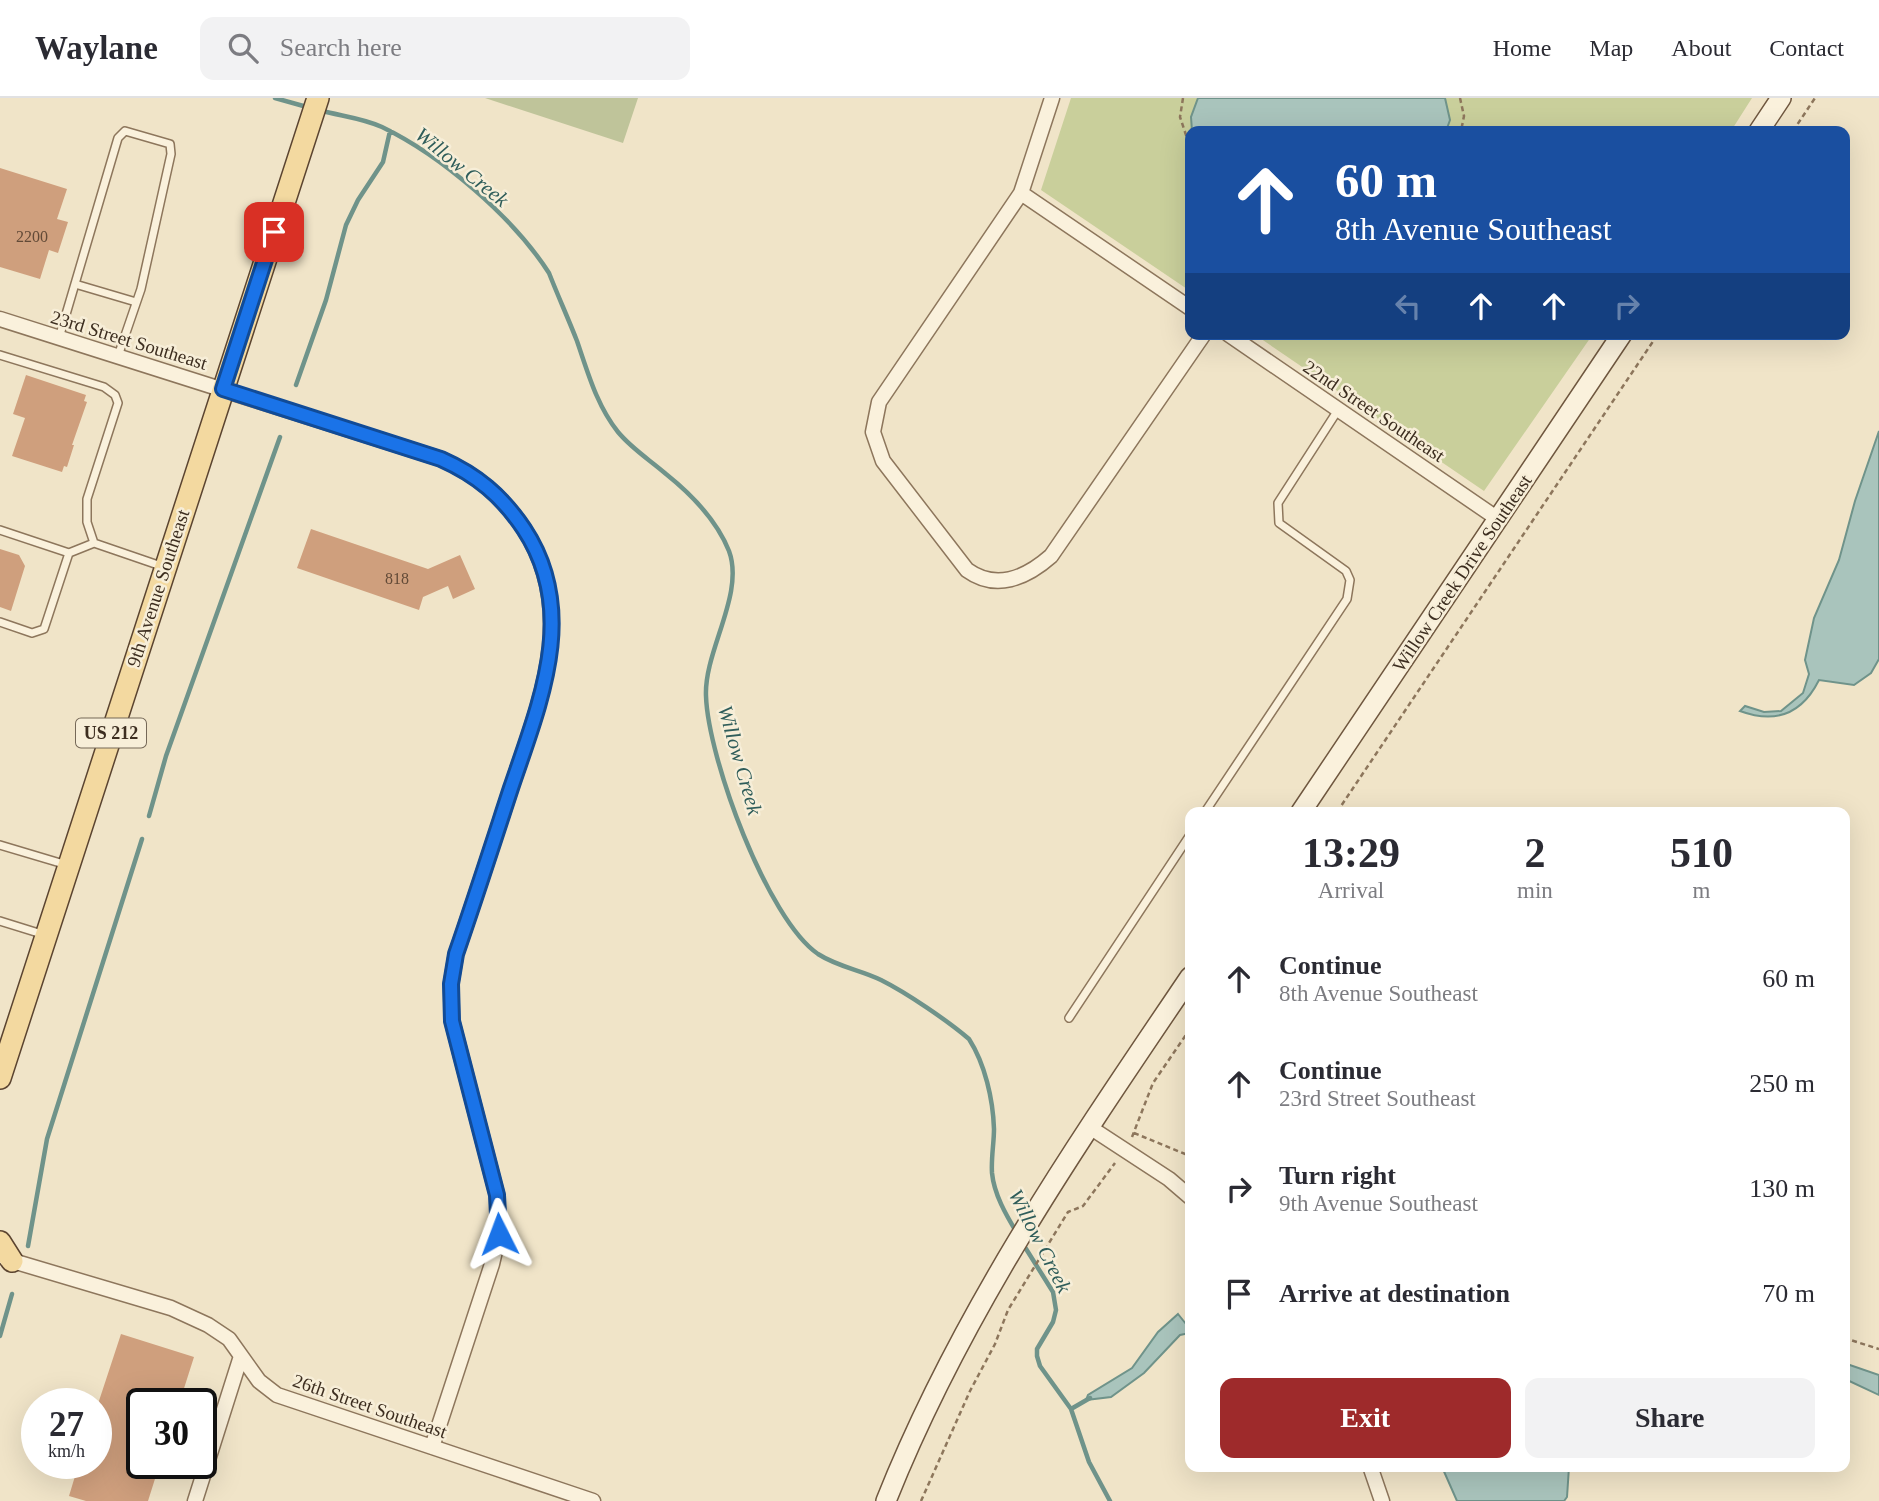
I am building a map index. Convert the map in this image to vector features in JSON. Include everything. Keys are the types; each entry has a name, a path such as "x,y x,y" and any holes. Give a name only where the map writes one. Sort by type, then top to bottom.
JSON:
{"main road":[{"name":"9th Avenue Southeast","path":"0,1078 318,98"},
{"path":"1762,126 1781,98"},
{"name":"Willow Creek Drive Southeast","path":"1304,807 1618,340"},
{"path":"886,1501 932,1393 997,1275 1185,985"},
{"path":"0,1242 6,1259"}],"street":[{"path":"1052,98 1021,193 884,392 874,421 875,442 883,461 967,570 984,579 1007,581 1029,573 1051,556 1200,340"},
{"path":"1021,193 1185,306"},
{"name":"23rd Street Southeast","path":"0,319 441,459 486,483 512,512 540,554 551,596 552,640 538,708 456,954 451,984 452,1021 497,1195 499,1234 492,1264 432,1447"},
{"name":"22nd Street Southeast","path":"1237,340 1498,519"},
{"path":"1091,1128 1185,1193"},
{"name":"26th Street Southeast","path":"6,1259 171,1308 208,1325 229,1339 259,1381 277,1395 593,1501"},
{"path":"195,1501 242,1356"},
{"path":"1372,1472 1382,1501"}],"lane":[{"path":"59,338 118,138 125,131 170,144 171,154 136,302 118,356"},
{"path":"75,284 136,302"},
{"path":"0,355 104,387 115,395 118,403 87,499 87,522 94,543"},
{"path":"1208,807 1347,599 1350,580 1346,571 1279,523 1276,514 1278,503 1338,410"},
{"path":"0,530 69,553 94,543 165,567"},
{"path":"0,622 32,633 44,629 69,553"},
{"path":"1069,1018 1185,843"},
{"path":"0,845 68,866"},
{"path":"0,921 46,936"}],"path":[{"path":"1183,98 1180,117 1185,132"},
{"path":"1460,98 1464,116 1462,126"},
{"path":"1796,126 1815,98"},
{"path":"1340,807 1654,340"},
{"path":"921,1501 970,1391 995,1344 1008,1310 1068,1212 1083,1206 1124,1149 1134,1133 1153,1083 1185,1036"},
{"path":"1134,1133 1185,1154"},
{"path":"1850,1340 1879,1349"}],"green space":[{"path":"485,98 638,98 623,143"},
{"path":"1071,98 1752,98 1734,126 1185,126 1185,288 1041,190"},
{"path":"1263,340 1589,340 1484,491"}],"water":[{"path":"1198,98 1445,98 1450,120 1448,126 1192,126 1191,117"},
{"path":"1879,431 1879,659 1871,673 1854,685 1819,680 1804,701 1786,713 1765,716 1740,711 1745,706 1764,712 1781,711 1803,693 1809,674 1805,660 1814,618 1839,560 1855,501"},
{"path":"1178,1314 1185,1323 1185,1334 1180,1335 1144,1373 1111,1397 1086,1400 1088,1395 1132,1368 1158,1332"},
{"path":"1850,1365 1879,1375 1879,1395 1850,1381"},
{"path":"1444,1472 1569,1472 1567,1497 1564,1501 1457,1501"}],"building":[{"path":"0,168 67,189 57,219 68,222 58,253 49,250 40,279 0,267"},
{"path":"26,375 86,395 84,401 87,402 74,445 67,467 64,466 62,472 12,456 25,418 13,414"},
{"path":"311,529 428,569 460,555 475,589 453,599 448,586 423,597 419,610 297,568"},
{"path":"0,549 19,555 25,566 11,611 0,607"},
{"path":"121,1334 194,1357 184,1388 126,1388 126,1479 155,1479 148,1501 86,1501 69,1496 74,1479 112,1479 112,1388 103,1388"}],"waterway":[{"name":"Willow Creek","path":"275,98 307,107"},
{"name":"Willow Creek","path":"319,110 375,124 405,139 475,190 516,231 549,273 594,389 611,422 629,444 694,499 718,529 729,551 733,568 732,585 711,660 706,696 717,758 744,835 779,908 799,935 818,954 891,986 969,1039 984,1071 992,1106 993,1181 1001,1204 1017,1233"},
{"path":"296,385 326,300 346,225 358,200 383,162 390,131"},
{"path":"149,816 166,756 280,437"},
{"path":"28,1246 47,1139 142,839"},
{"name":"Willow Creek","path":"1023,1244 1053,1292 1056,1310 1053,1322 1037,1349 1040,1366 1071,1409 1089,1462 1110,1501"},
{"path":"0,1336 12,1294"},
{"path":"1071,1409 1090,1398"}],"route":[{"path":"274,232 223,389 441,459 466,470 486,483 512,512 540,554 551,596 552,640 538,708 456,954 451,984 452,1021 497,1195 499,1234"}]}
